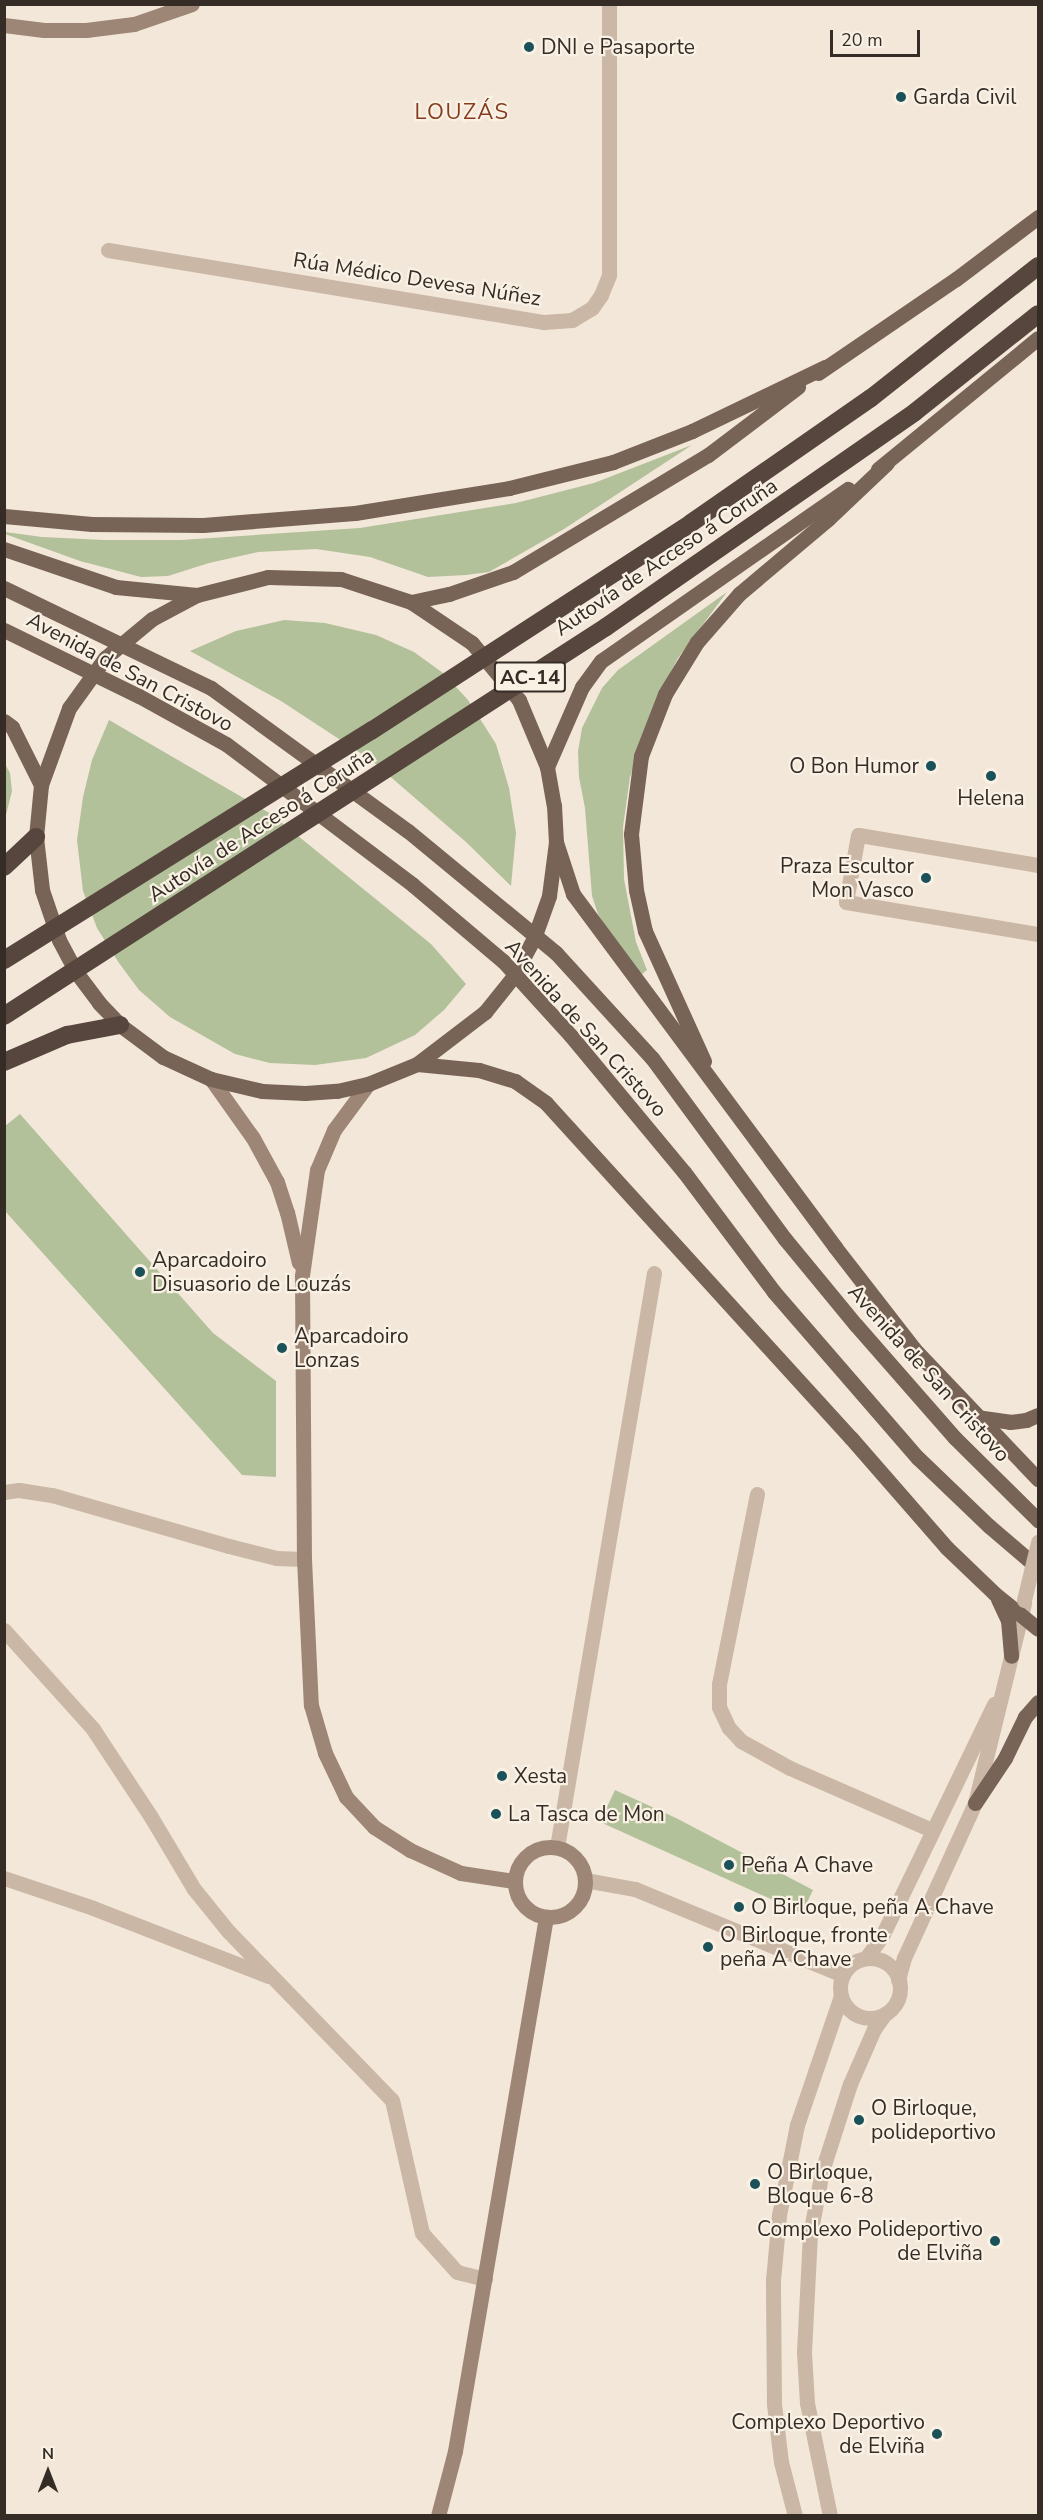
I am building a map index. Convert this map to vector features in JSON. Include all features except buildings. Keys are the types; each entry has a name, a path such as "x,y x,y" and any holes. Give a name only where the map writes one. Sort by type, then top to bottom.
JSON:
{"highway":[{"name":"Autovía de Acceso á Coruña","path":"4,960 381,725 691,523 871,398 1038,266"},
{"name":"Autovía de Acceso á Coruña","path":"4,1016 606,627 915,412 1038,314"},
{"path":"4,867 36,837"},
{"path":"4,1062 67,1035 120,1025"}],"main road":[{"path":"411,602 449,594 513,572 708,455 825,367 956,279 1038,217"},
{"path":"720,1094 645,932 636,890 631,834 641,756 665,694 697,642 739,594 828,519 887,463 1038,338"},
{"path":"4,516 92,524 203,525 355,513 509,488 613,462 692,431 825,367"},
{"path":"547,767 582,687 601,661 887,463"},
{"path":"4,549 116,587 197,595"},
{"path":"268,577 341,579 411,602 472,643 519,700 547,767 555,805 556,842 549,896 534,938 513,977 485,1012 417,1064 368,1084 337,1091 305,1093 262,1091 211,1079 163,1057 120,1025 99,1003 76,972 58,940 42,890 36,837 41,785 69,708 105,658 152,619 197,595 268,577"},
{"name":"Avenida de San Cristovo","path":"4,588 211,688 408,831 556,953 652,1058 785,1239 856,1325 955,1438 1038,1520"},
{"name":"Avenida de San Cristovo","path":"4,630 139,696 226,744 413,885 503,961 571,1036 684,1172 774,1292 918,1458 989,1526 1038,1568"},
{"path":"4,721 12,728 41,785"},
{"path":"556,842 573,894 720,1094 914,1349 976,1417 1038,1479"},
{"path":"417,1064 479,1070 515,1081 546,1103 851,1438 947,1548 994,1594 1038,1629"},
{"path":"976,1417 1010,1422 1026,1420 1038,1415"},
{"path":"994,1594 1008,1620 1011,1656"},
{"path":"975,1803 1005,1758 1025,1717 1038,1702"}],"street":[{"path":"4,25 44,30 86,30 134,24 192,4"},
{"name":"Rúa Médico Devesa Núñez","path":"108,250 544,322 572,320 591,308 601,295 609,275 609,4"},
{"path":"1038,865 858,835 846,902 1038,934"},
{"path":"211,1079 253,1138 277,1182 287,1212 302,1276"},
{"path":"368,1084 334,1130 317,1170 302,1276 304,1559 311,1706 325,1753 346,1797 374,1827 410,1850 461,1873 514,1881"},
{"path":"557,1847 654,1273"},
{"path":"4,1492 19,1490 52,1495 276,1558 304,1559"},
{"path":"758,1494 719,1684 719,1707 729,1728 741,1741 790,1768 932,1830"},
{"path":"830,2516 807,2403 804,2340 810,2235 822,2171 850,2084 874,2029 897,1999 898,1980 904,1958 975,1803 991,1746 1038,1542"},
{"path":"4,1630 93,1729 151,1817 194,1889 271,1978 392,2100 422,2233 457,2272 485,2279"},
{"path":"795,2516 781,2462 774,2404 773,2280 779,2215 797,2125 841,1996 843,1975 848,1967 866,1958 882,1936 1004,1683"},
{"path":"557,1847 577,1859 585,1880 581,1899 574,1907 566,1913 546,1917 526,1910 515,1892 516,1871 528,1854 537,1849 557,1847"},
{"path":"4,1878 93,1908 271,1978"},
{"path":"585,1880 635,1889 843,1975"},
{"path":"438,2516 455,2451 546,1917"},
{"path":"866,1958 882,1961 895,1972 898,1980"},
{"path":"841,1996 851,2011 858,2015 876,2017 885,2014"}],"green space":[{"path":"692,445 564,529 489,572 466,575 428,577 370,557 316,549 258,552 209,563 168,576 141,577 80,561 5,534 5,532 42,537 104,540 181,540 360,528 516,503 594,483"},
{"path":"727,592 678,658 659,694 630,777 623,827 624,879 636,942 647,970 641,975 610,934 598,914 592,896 585,808 579,777 578,751 582,728 602,688 618,670"},
{"path":"284,620 325,623 376,635 414,652 443,673 468,700 496,744 509,788 516,833 511,886 466,842 371,760 281,701 190,651 236,631"},
{"path":"109,720 271,814 431,944 466,984 444,1010 415,1035 366,1058 315,1065 270,1063 235,1054 170,1017 139,990 119,963 97,928 83,891 77,840 83,797 92,760"},
{"path":"4,762 10,773 12,791 5,819"},
{"path":"20,1114 213,1333 276,1381 276,1477 242,1475 5,1211 5,1126"},
{"name":"Peña A Chave","path":"615,1790 676,1818 813,1890 802,1913 600,1822"}],"place":[{"name":"DNI e Pasaporte","path":"529,47"},
{"name":"Garda Civil","path":"901,97"},
{"name":"O Bon Humor","path":"931,766"},
{"name":"Helena","path":"991,776"},
{"name":"Praza Escultor Mon Vasco","path":"926,878"},
{"name":"Aparcadoiro Disuasorio de Louzás","path":"140,1272"},
{"name":"Aparcadoiro Lonzas","path":"282,1348"},
{"name":"Xesta","path":"502,1776"},
{"name":"La Tasca de Mon","path":"496,1814"},
{"name":"Peña A Chave","path":"729,1865"},
{"name":"O Birloque, peña A Chave","path":"739,1907"},
{"name":"O Birloque, fronte peña A Chave","path":"708,1947"},
{"name":"O Birloque, polideportivo","path":"859,2120"},
{"name":"O Birloque, Bloque 6-8","path":"755,2184"},
{"name":"Complexo Polideportivo de Elviña","path":"995,2241"},
{"name":"Complexo Deportivo de Elviña","path":"937,2434"}],"district":[{"name":"LOUZÁS","path":"462,113"}]}
